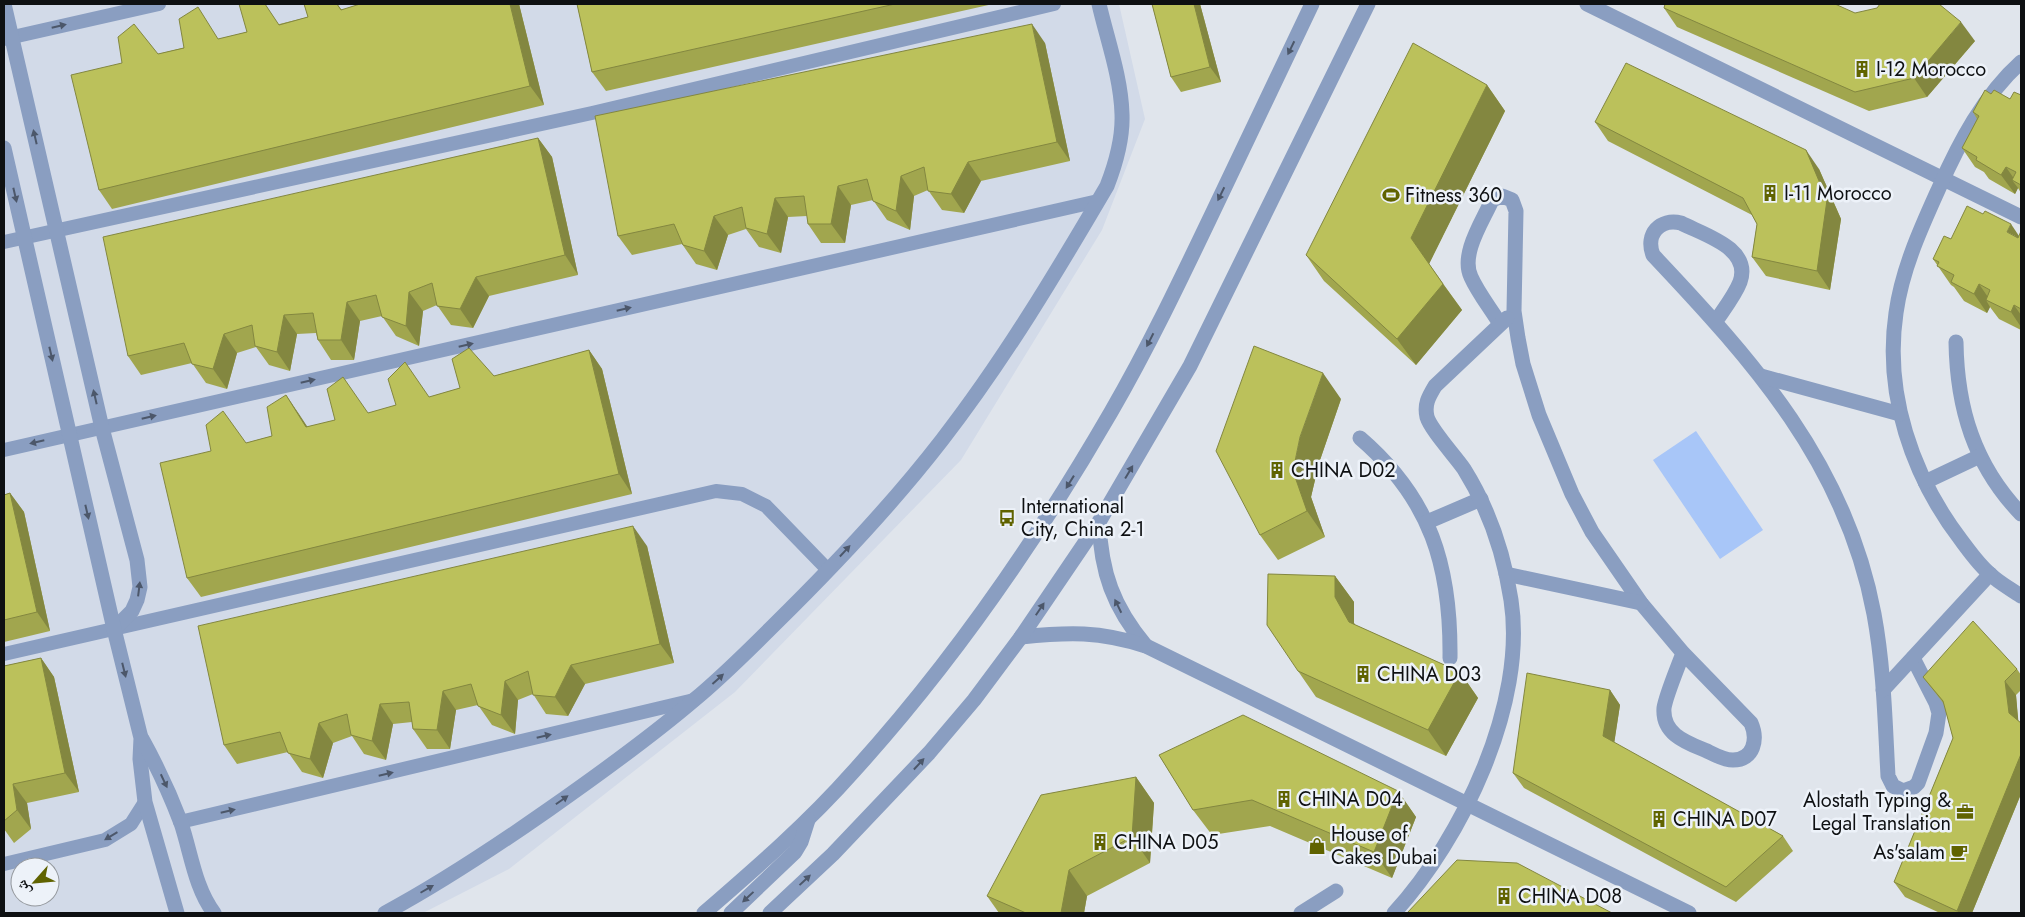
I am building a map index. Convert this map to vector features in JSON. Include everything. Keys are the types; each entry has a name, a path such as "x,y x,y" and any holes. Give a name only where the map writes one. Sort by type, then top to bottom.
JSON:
{"street":[{"path":"4,4 8,38 139,574 140,587 137,600 132,611 114,629"},
{"path":"384,913 450,875 506,839 606,769 694,700 723,675 828,570 897,494 941,440 983,384 1022,326 1107,186 1116,163 1122,114 1119,90 1099,4"},
{"path":"704,913 809,819 852,774 904,712 1008,577 1048,516 1112,411 1144,351 1176,290 1312,4"},
{"path":"770,913 833,854 930,753 974,700 1021,637 1099,522 1190,366 1368,4"},
{"path":"1587,4 2021,217"},
{"path":"2021,62 1997,87 1977,116 1943,178 1907,266 1896,313 1894,362 1900,414 1925,482 1954,531 1990,574 2021,596"},
{"path":"4,148 114,629 141,738 167,788 180,822 198,882 208,905 214,913"},
{"path":"1500,324 1471,278 1468,259 1470,250 1492,200 1502,196 1512,200 1516,211 1514,311 1523,364 1554,455 1592,532 1641,602 1683,653 1752,723 1756,738 1754,746 1743,758 1728,760 1685,742 1669,728 1664,708 1683,653"},
{"path":"1716,321 1740,283 1742,264 1738,256 1732,248 1681,223 1674,221 1659,226 1653,232 1651,239 1650,247 1653,255 1716,321 1761,376 1788,412 1812,451 1833,491 1850,532 1874,613 1880,651 1888,776 1890,782 1897,789 1909,790 1918,783 1939,723 1936,703 1913,658"},
{"path":"1394,913 1433,865 1451,835 1494,742 1509,682 1513,628 1511,601 1500,548 1481,499 1459,461 1427,418 1427,399 1435,386 1514,311"},
{"path":"1956,342 1956,371 1968,429 1980,456 2005,496 2021,514"},
{"path":"1761,376 1900,414"},
{"path":"1360,438 1392,468 1419,505 1428,522 1440,557 1447,590 1450,658"},
{"path":"1925,482 1980,456"},
{"path":"1428,522 1481,499"},
{"path":"1099,522 1104,567 1110,589 1131,629 1146,646"},
{"path":"1506,574 1641,602"},
{"path":"1883,690 1990,574"},
{"path":"1021,637 1081,633 1117,638 1146,646 1689,913"},
{"path":"141,738 140,759 145,802 177,913"},
{"path":"731,913 795,852 801,842 809,819"},
{"path":"1301,913 1336,891"}],"lane":[{"path":"8,38 159,4"},
{"path":"4,242 592,113 1054,4"},
{"path":"4,450 1098,201"},
{"path":"4,654 716,492 742,494 766,506 828,570"},
{"path":"180,822 694,700"},
{"path":"4,864 105,840 131,824 145,802"}],"shaded area":[{"path":"4,4 1119,4 1145,119 1102,230 961,460 735,692 509,869 423,913 4,913"},
{"path":"1696,431 1763,530 1720,559 1653,460"}],"building":[{"path":"239,4 265,4 279,25 308,17 304,4 337,4 341,10 360,4 510,4 530,86 99,190 71,75 122,63 118,37 134,24 158,54 184,48 179,19 198,7 218,39 247,32"},
{"path":"577,4 895,4 592,72"},
{"path":"1152,4 1194,4 1210,67 1171,77"},
{"name":"I-12 Morocco","path":"1665,4 1835,4 1855,13 1877,8 1880,4 1939,4 1961,22 1914,78 1855,92 1664,8"},
{"path":"1032,24 1057,142 968,162 951,194 928,191 924,167 901,176 896,211 873,201 867,179 838,186 831,224 808,224 804,196 775,198 767,234 746,228 742,207 714,216 704,251 683,245 674,224 618,236 595,116"},
{"path":"1413,43 1487,85 1411,238 1443,284 1397,339 1306,255"},
{"name":"I-11 Morocco","path":"1626,63 1806,150 1827,200 1817,271 1752,257 1757,224 1743,198 1595,122"},
{"path":"1985,90 1991,94 1994,90 2010,99 2014,92 2021,95 2021,185 2012,180 2016,172 2006,167 2001,175 1976,160 1977,157 1962,148 1979,116 1973,112"},
{"path":"538,138 565,255 476,277 460,309 437,306 432,283 409,292 406,326 382,317 376,295 347,302 341,340 318,340 313,313 284,315 277,352 255,346 252,325 224,334 213,369 192,364 184,343 128,356 103,237"},
{"path":"1967,206 1983,214 1985,211 2011,224 2007,232 2018,238 2021,231 2021,309 2014,305 2011,312 1986,300 1990,290 1979,284 1974,294 1951,282 1954,275 1937,266 1939,262 1933,259 1944,236 1951,239"},
{"name":"CHINA D02","path":"1254,346 1323,373 1300,437 1293,471 1307,511 1260,535 1216,451"},
{"path":"469,348 494,376 589,350 619,474 187,578 160,463 211,451 206,425 223,411 246,443 272,436 267,407 286,395 306,427 335,420 327,389 343,377 368,413 396,405 388,379 405,362 429,397 460,388 452,359"},
{"path":"10,493 37,612 4,620 4,495"},
{"path":"633,526 660,644 571,665 555,697 533,695 528,671 505,681 501,715 478,706 471,684 443,691 437,730 413,729 409,702 380,704 372,741 351,735 347,714 319,723 310,759 288,753 280,732 224,745 198,626"},
{"name":"CHINA D03","path":"1268,574 1335,576 1335,597 1349,622 1460,672 1428,730 1298,671 1267,625"},
{"path":"1973,621 2017,669 2005,681 2009,713 2021,723 2021,754 1957,911 1894,882 1953,738 1943,701 1923,677"},
{"path":"41,658 65,773 13,784 17,810 4,821 4,666"},
{"name":"CHINA D07","path":"1527,673 1610,690 1603,736 1783,836 1726,887 1513,773"},
{"name":"CHINA D04","path":"1243,715 1398,791 1374,852 1252,800 1193,810 1159,755"},
{"path":"1136,777 1132,837 1069,870 1061,913 1026,913 987,896 1041,795"},
{"path":"1457,860 1517,863 1612,913 1407,913"}],"place":[{"name":"I-12 Morocco","path":"1862,69"},
{"name":"I-11 Morocco","path":"1770,193"},
{"name":"Fitness 360","path":"1391,195"},
{"name":"CHINA D02","path":"1277,470"},
{"name":"International City, China 2-1","path":"1007,518"},
{"name":"CHINA D03","path":"1363,674"},
{"name":"CHINA D04","path":"1284,799"},
{"name":"Alostath Typing & Legal Translation","path":"1965,812"},
{"name":"CHINA D07","path":"1659,819"},
{"name":"CHINA D05","path":"1100,842"},
{"name":"House of Cakes Dubai","path":"1317,846"},
{"name":"As'salam","path":"1959,852"},
{"name":"CHINA D08","path":"1504,896"}]}
